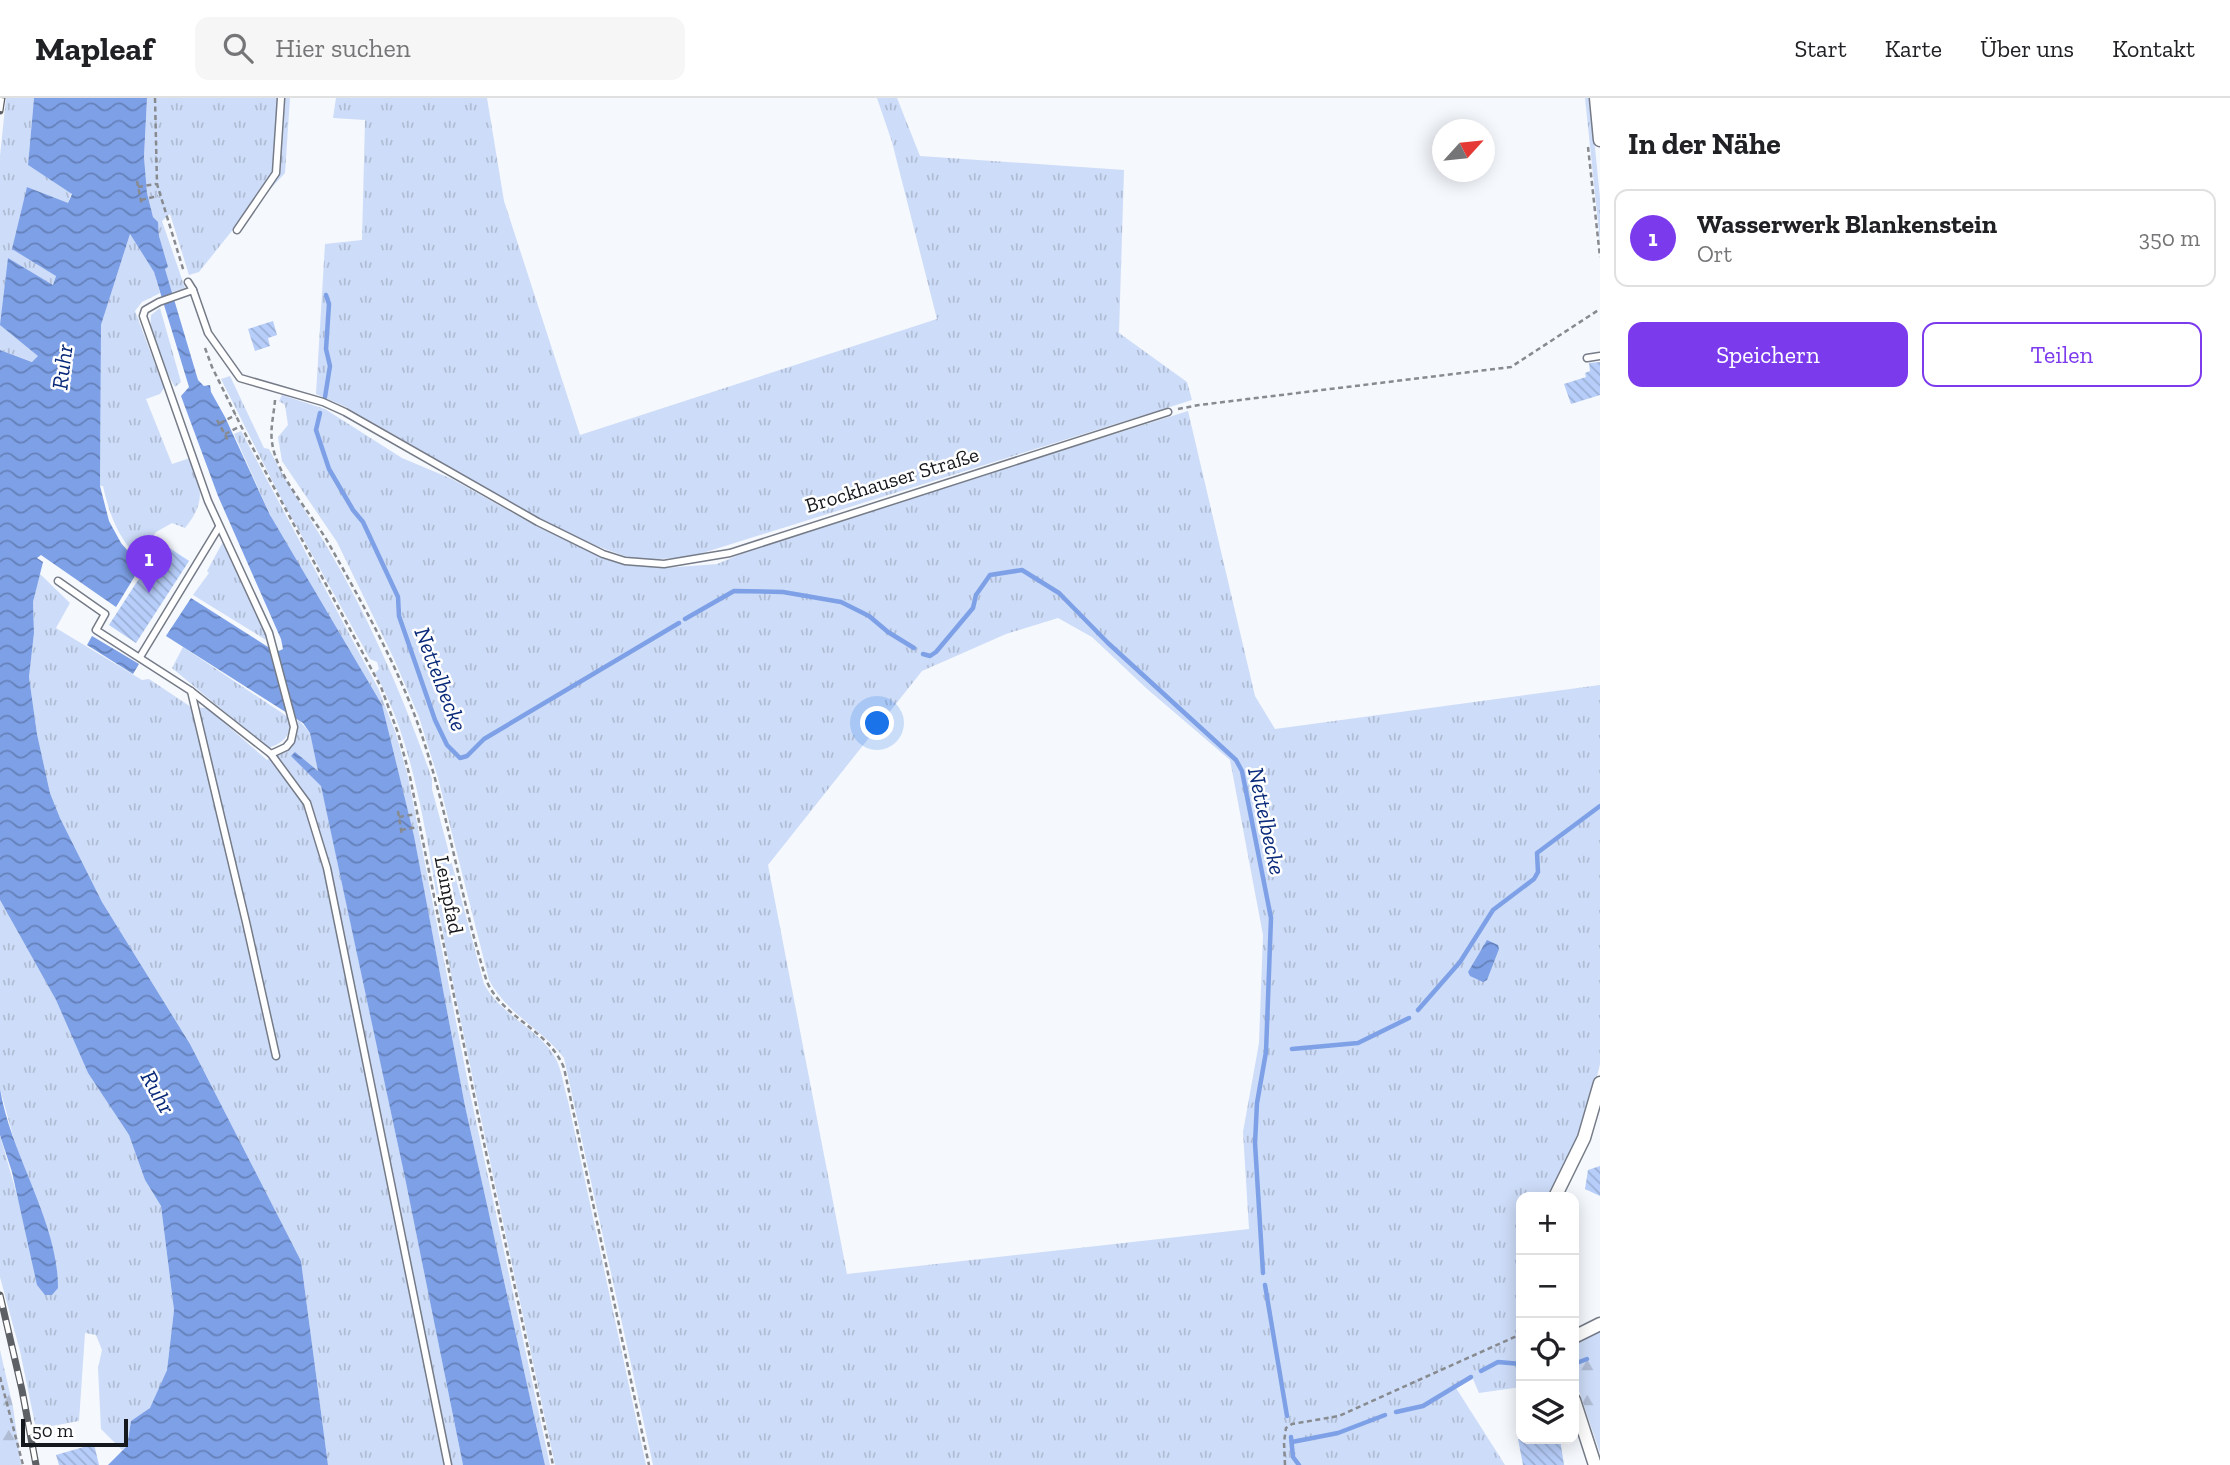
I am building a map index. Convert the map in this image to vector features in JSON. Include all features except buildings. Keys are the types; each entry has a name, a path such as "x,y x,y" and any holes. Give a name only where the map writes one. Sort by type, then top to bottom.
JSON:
{"street":[{"path":"1593,139 1596,98"},
{"path":"1557,1192 1584,1138 1600,1083"},
{"path":"1579,1334 1600,1324"},
{"path":"1579,1415 1595,1465"}],"lane":[{"path":"237,230 276,173 281,98"},
{"name":"Brockhauser Straße","path":"188,282 208,333 240,378 323,402 345,412 538,522 584,545 625,561 664,564 730,553 1168,412"},
{"path":"193,290 159,302 145,310 143,316 219,527 271,639 294,722 286,747 271,754"},
{"path":"1587,358 1600,356"},
{"path":"140,657 185,587 219,527"},
{"path":"58,581 105,614 96,630 191,691 271,754 307,803 327,868 448,1465"},
{"path":"191,691 276,1056"}],"path":[{"path":"155,98 159,196 188,282"},
{"path":"1593,139 1600,257"},
{"path":"137,181 142,206"},
{"path":"138,187 157,184"},
{"path":"141,200 159,196"},
{"path":"1168,412 1199,405 1511,367 1600,309"},
{"name":"Leinpfad","path":"216,364 212,368 381,687 398,733 553,1465"},
{"path":"275,389 272,432 274,452 336,556 391,661 416,718 486,982 499,1002 555,1050 564,1068 649,1465"},
{"path":"228,440 218,422 236,415"},
{"path":"225,434 241,426"},
{"path":"398,811 402,836"},
{"path":"399,817 417,814"},
{"path":"401,830 419,827"},
{"path":"1285,1465 1286,1428 1292,1424 1339,1416 1516,1336"},
{"path":"0,1377 23,1465"}],"green space":[{"path":"6,98 34,98 28,165 71,193 68,204 27,187 56,276 53,285 9,259 39,356 33,362 0,350 0,156"},
{"path":"147,98 290,98 285,173 235,227 199,272 189,275 170,214 162,221 185,288 172,292 164,268 167,267 158,223 153,217 147,193 144,157"},
{"path":"336,98 487,98 504,201 580,435 937,319 892,142 877,98 897,98 920,156 1124,170 1119,333 1187,382 1192,400 690,557 645,560 627,557 586,542 540,519 344,406 316,394 325,244 362,240 365,120 333,118"},
{"path":"1585,98 1590,98 1600,198 1600,242"},
{"path":"130,234 154,272 160,293 142,302 135,311 164,388 160,394 146,399 172,464 190,458 200,494 197,510 185,528 172,523 156,532 139,556 129,548 119,532 103,486 100,486 101,325"},
{"path":"160,308 181,382 175,387 152,334 151,315"},
{"path":"230,376 264,448 269,449 342,573 398,689 432,779 432,789 484,984 500,1005 549,1048 558,1064 646,1465 555,1465 461,1021 422,812 403,738 375,673 379,669 377,662 370,659 283,502 221,379"},
{"path":"282,395 325,409 402,458 452,479 536,526 603,558 627,565 665,568 717,564 765,544 1188,411 1255,696 1275,729 1600,685 1600,1064 1585,1126 1552,1192 1516,1192 1516,1388 1479,1393 1473,1379 1456,1388 1505,1465 653,1465 564,1058 514,1012 489,980 438,778 419,717 337,542 282,461 278,437 288,425 285,405 279,401","holes":["1058,618 1092,637 1146,688 1230,760 1263,935 1259,1043 1243,1132 1249,1229 847,1274 768,865 922,671 1006,634"]},
{"path":"241,431 378,688 396,734 408,777 470,1093 550,1465 545,1465 465,1106 414,837 234,434"},
{"path":"224,540 267,635 266,640 193,595 209,573 207,571"},
{"path":"39,573 70,603 56,628 142,680 149,679 191,707 207,708 267,760 291,746 296,736 298,719 310,733 463,1465 328,1465 301,1261 190,1044 102,902 50,793 37,734 29,677 34,633 33,602"},
{"path":"183,647 288,717 289,729 286,737 279,744 268,748 172,668"},
{"path":"0,900 56,1000 88,1073 129,1135 145,1180 161,1206 174,1310 167,1370 150,1409 131,1421 127,1446 122,1450 101,1429 98,1368 102,1350 96,1335 85,1333 79,1421 36,1429 20,1351 0,1277 0,1135 20,1206 45,1226 16,1147 0,1089"},
{"path":"1600,1329 1600,1453 1579,1391 1579,1340"},
{"path":"0,1350 13,1407 21,1465 0,1465"}],"water":[{"name":"Ruhr","path":"34,98 147,98 144,157 147,193 153,217 158,222 168,267 165,269 198,380 204,386 210,385 270,515 382,705 414,836 465,1106 545,1465 463,1465 321,786 291,756 295,752 318,771 310,733 303,723 166,636 191,598 268,647 279,651 283,649 218,496 181,396 189,387 154,272 130,234 101,325 100,486 109,521 121,543 141,566 116,607 41,555 37,558 43,562 33,602 34,633 29,677 37,734 50,793 102,902 190,1044 301,1261 328,1465 108,1465 127,1446 131,1421 150,1408 167,1370 174,1310 161,1206 145,1180 129,1135 88,1073 56,1000 0,900 0,350 32,362 38,356 0,325 8,258 53,285 56,276 12,249 27,187 68,203 72,194 28,165"},
{"path":"92,636 139,664 133,674 87,645"},
{"path":"1487,940 1498,945 1499,949 1487,980 1483,982 1470,976 1468,972"},
{"path":"0,1089 14,1139 50,1238 58,1288 52,1295 45,1295 37,1285 12,1172 0,1135"}],"waterway":[{"name":"Nettelbecke","path":"325,397 330,366 326,349 329,304 326,295"},
{"name":"Nettelbecke","path":"320,413 316,430 329,469 363,522 398,597 399,616 435,720 447,745 460,758 467,756 484,739 679,623"},
{"name":"Nettelbecke","path":"923,654 930,656 936,652 973,608 976,595 990,575 1022,570 1059,593 1108,643 1236,760 1242,771 1271,918 1266,1052 1257,1103 1255,1143 1263,1273"},
{"name":"Nettelbecke","path":"685,619 734,591 783,592 841,602 869,616 914,648"},
{"path":"1418,1010 1460,962 1493,910 1534,879 1538,872 1537,853 1600,806"},
{"path":"1292,1049 1358,1043 1409,1018"},
{"name":"Nettelbecke","path":"1265,1285 1287,1416"},
{"path":"1579,1362 1587,1359"},
{"name":"Nettelbecke","path":"1481,1371 1498,1362 1516,1364"},
{"name":"Nettelbecke","path":"1396,1412 1423,1406 1471,1377"},
{"path":"1292,1442 1338,1433 1385,1415"},
{"path":"1291,1437 1293,1457 1299,1465"}],"railway":[{"path":"0,111 2,98"},
{"path":"0,1295 36,1465"}],"place":[{"name":"Wasserwerk Blankenstein","path":"149,593"}]}
